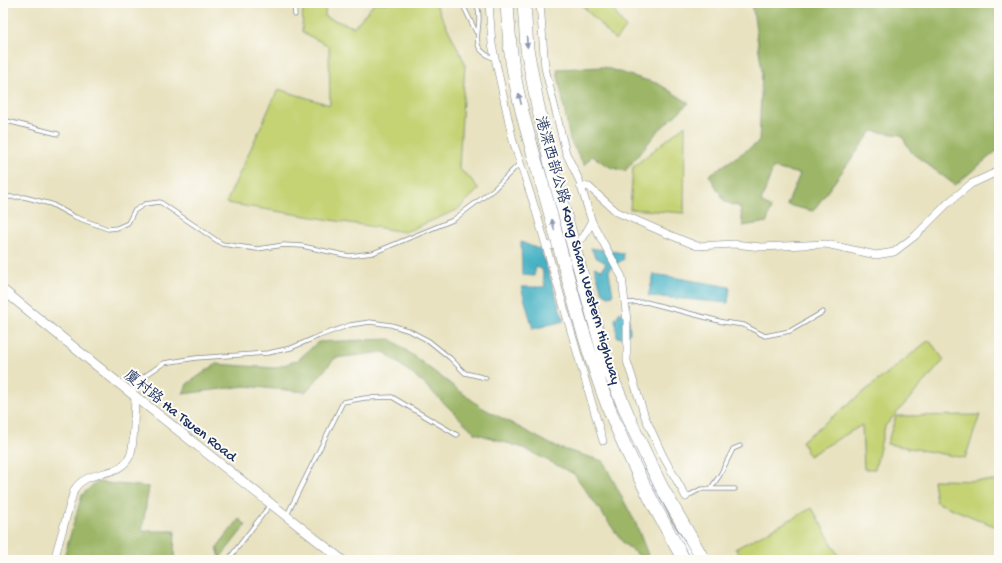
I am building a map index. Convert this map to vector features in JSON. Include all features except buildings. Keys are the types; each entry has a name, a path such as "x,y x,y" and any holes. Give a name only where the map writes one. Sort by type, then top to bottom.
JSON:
{"highway":[{"name":"港深西部公路 Kong Sham Western Highway","path":"507,3 511,54 517,88 586,343 608,406 629,456 645,489 684,560"},
{"name":"港深西部公路 Kong Sham Western Highway","path":"524,3 527,49 551,165 607,366 635,432 698,558"}],"street":[{"path":"489,3 492,44 513,141 519,164 535,208 603,442"},
{"path":"540,3 545,68 566,153 580,186 592,222 622,277 626,303 627,361 645,417 663,456 686,497"},
{"path":"580,186 589,187 617,212 665,234 697,246 734,244 761,247 826,244 876,255 894,252 915,236 948,202 971,184 999,171"},
{"path":"546,246 563,245 583,238 592,222"},
{"name":"廈村路 Ha Tsuen Road","path":"3,290 135,397 342,560"},
{"path":"54,560 74,490 78,484 84,479 120,468 131,455 135,397"}],"lane":[{"path":"294,3 295,14"},
{"path":"462,3 477,33"},
{"path":"477,3 479,19 477,40 480,50 484,55 495,59"},
{"path":"3,120 58,134"},
{"path":"3,196 24,197 51,204 75,217 108,229 116,228 128,222 134,211 145,204 160,202 222,244 257,249 284,245 302,246 349,256 373,252 453,220 494,188 519,164"},
{"path":"563,245 603,378"},
{"path":"626,303 646,302 724,322 744,325 764,336 790,331 823,312"},
{"path":"135,397 134,387 139,380 164,363 196,358 268,353 291,348 319,336 350,326 370,322 391,325 410,331 428,341 450,358 465,373 486,378"},
{"path":"286,516 343,402 365,398 392,397 457,435"},
{"path":"612,399 647,477 672,524 698,558"},
{"path":"711,488 720,475 733,448 740,446"},
{"path":"686,497 701,489 735,488"},
{"path":"228,560 271,504"}],"green space":[{"path":"303,3 326,3 325,17 354,27 375,3 435,3 465,63 459,169 469,177 479,189 457,210 405,232 226,203 278,89 330,105 329,46 302,32"},
{"path":"584,3 608,3 626,28 615,40 582,5"},
{"path":"752,3 999,3 999,149 955,185 912,153 901,135 872,131 813,211 787,205 800,174 773,168 761,202 771,208 767,222 743,226 740,207 725,202 709,175 759,142 762,71"},
{"path":"603,67 659,84 689,103 659,130 625,171 610,167 592,156 584,165 570,140 557,69"},
{"path":"685,125 684,213 630,209 633,167"},
{"path":"391,339 481,407 556,447 603,461 636,524 650,560 645,560 624,544 574,474 523,448 475,433 421,381 384,352 335,358 306,392 245,386 183,394 187,384 216,364 275,368 298,360 318,342"},
{"path":"929,340 944,360 885,426 875,469 864,469 862,425 809,456 802,441"},
{"path":"980,415 965,458 887,444 896,416"},
{"path":"933,480 996,481 999,485 999,528 936,502"},
{"path":"96,482 149,487 142,531 175,531 174,560 63,560 82,495"},
{"path":"812,508 841,560 745,560 735,549"},
{"path":"239,519 246,525 220,558 217,547"}],"water":[{"path":"521,242 541,250 564,321 533,329 521,287 545,287 542,269 536,267 534,276 522,275"},
{"path":"591,248 623,253 624,259 610,268 609,272 613,295 608,296 602,292 594,267 602,270 606,263 595,257"},
{"path":"654,274 730,287 728,303 648,296"},
{"path":"620,312 629,319 630,333 623,338 617,337 615,319"}]}
